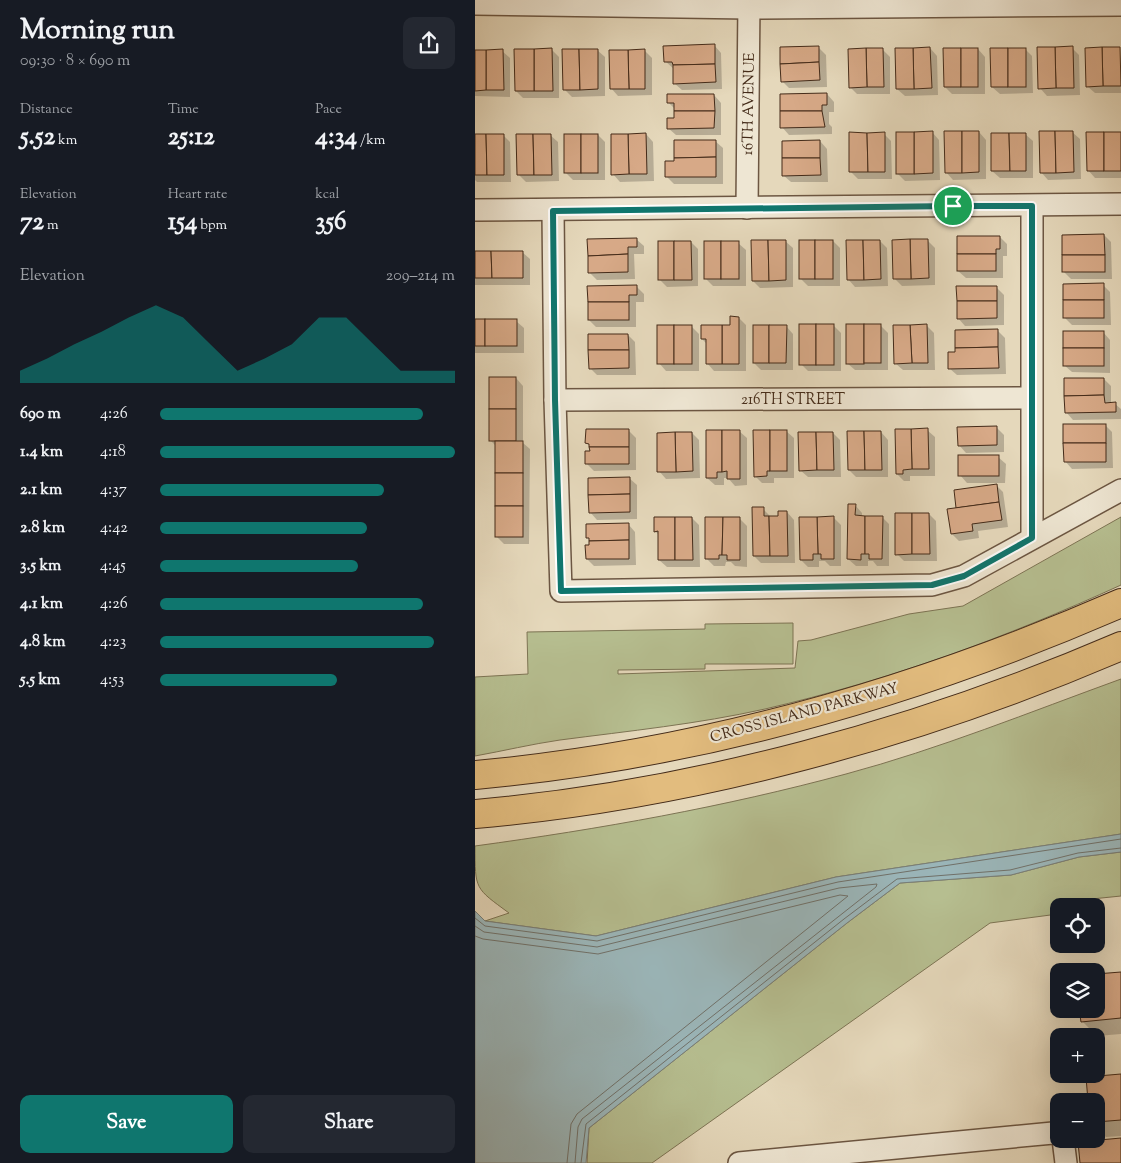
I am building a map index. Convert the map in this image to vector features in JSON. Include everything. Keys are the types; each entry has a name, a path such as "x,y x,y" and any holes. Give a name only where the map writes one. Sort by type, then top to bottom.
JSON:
{"highway":[{"name":"CROSS ISLAND PARKWAY","path":"475,775 599,759 679,744 782,720 930,677 1049,634 1121,603"},
{"path":"475,814 597,798 668,786 785,760 944,713 1056,673 1121,646"}],"street":[{"path":"475,4 1121,5"},
{"name":"16TH AVENUE","path":"747,208 749,4"},
{"path":"475,210 553,211 1121,204"},
{"path":"1032,206 1030,398 1032,538"},
{"path":"553,211 555,400 561,591 932,585 964,576 1121,490"},
{"name":"216TH STREET","path":"555,400 1030,398"},
{"path":"739,1163 1050,1134"},
{"path":"1064,1148 1066,1163"}],"green space":[{"path":"1121,517 1121,585 990,640 857,685 765,709 689,723 549,742 475,756 475,677 528,674 527,632 705,629 705,624 793,623 793,664 705,664 705,669 618,670 618,674 795,668 798,641 811,640 909,614 963,606"},
{"path":"1121,679 1121,834 836,877 596,936 485,921 509,913 489,898 479,887 476,872 475,846 662,816 800,786 881,764 984,730"},
{"path":"1121,852 1121,896 1050,898 1050,915 990,923 652,1163 587,1163 589,1128 900,883 1011,875 1079,857"}],"water":[{"path":"1121,834 1121,852 1079,857 1011,875 900,883 589,1128 586,1163 475,1163 475,911 485,921 596,936 836,877"}],"building":[{"path":"715,44 715,64 673,65 672,62 664,62 663,46"},
{"path":"819,46 819,62 780,64 780,47"},
{"path":"1073,46 1074,88 1056,88 1055,47"},
{"path":"930,47 932,88 914,89 913,48"},
{"path":"1037,47 1055,47 1056,88 1038,89"},
{"path":"1102,47 1120,47 1121,86 1103,86"},
{"path":"1102,47 1103,86 1086,87 1085,48"},
{"path":"552,48 553,91 534,91 534,49"},
{"path":"866,48 883,48 884,87 867,87"},
{"path":"866,48 867,87 849,88 848,49"},
{"path":"895,48 913,48 914,89 896,89"},
{"path":"943,48 961,48 961,87 944,87"},
{"path":"961,48 978,48 978,87 961,87"},
{"path":"990,48 1008,48 1008,87 991,87"},
{"path":"1008,48 1026,48 1026,87 1008,87"},
{"path":"503,49 504,90 486,90 486,50"},
{"path":"514,49 534,49 534,91 515,91"},
{"path":"562,49 579,49 580,90 563,90"},
{"path":"579,49 598,49 598,89 580,90"},
{"path":"645,49 645,89 629,89 628,50"},
{"path":"475,50 486,50 486,90 475,91"},
{"path":"609,50 628,50 629,89 610,89"},
{"path":"819,62 820,80 781,82 780,64"},
{"path":"715,64 716,82 673,84 673,65"},
{"path":"827,93 827,105 822,105 822,111 780,111 780,94"},
{"path":"667,94 714,94 715,111 674,111 674,103 667,103"},
{"path":"674,111 715,111 714,128 667,129 667,118 674,118"},
{"path":"780,111 822,111 825,127 780,128"},
{"path":"933,131 933,173 914,174 914,132"},
{"path":"944,131 962,131 962,173 945,173"},
{"path":"962,131 979,131 979,172 962,173"},
{"path":"1039,131 1055,131 1056,173 1040,173"},
{"path":"1055,131 1073,131 1074,172 1056,173"},
{"path":"849,132 867,133 868,172 849,172"},
{"path":"885,132 885,172 868,172 867,133"},
{"path":"896,132 914,132 914,174 896,174"},
{"path":"1086,132 1104,132 1104,171 1087,171"},
{"path":"1104,132 1121,132 1121,171 1104,171"},
{"path":"646,133 647,174 629,174 628,134"},
{"path":"991,133 1009,133 1010,171 991,171"},
{"path":"1009,133 1026,133 1026,171 1010,171"},
{"path":"475,134 486,134 487,175 475,175"},
{"path":"486,134 504,134 504,175 487,175"},
{"path":"516,134 533,134 534,175 517,175"},
{"path":"533,134 551,134 552,175 534,175"},
{"path":"564,134 581,134 581,173 564,173"},
{"path":"581,134 598,134 598,173 581,173"},
{"path":"611,134 628,134 629,174 611,175"},
{"path":"674,140 716,140 716,157 674,158"},
{"path":"820,140 820,158 782,158 782,141"},
{"path":"716,157 716,177 665,177 665,161 674,161 674,158"},
{"path":"782,158 820,158 821,175 782,176"},
{"path":"1104,234 1105,255 1062,255 1062,235"},
{"path":"957,236 1000,236 1000,249 996,249 996,254 957,254"},
{"path":"637,238 637,247 628,247 628,254 588,256 587,239"},
{"path":"910,239 928,239 929,278 911,279"},
{"path":"910,239 911,279 893,279 892,240"},
{"path":"751,240 768,240 769,281 752,281"},
{"path":"768,240 786,240 786,280 769,281"},
{"path":"799,240 815,240 815,279 799,279"},
{"path":"815,240 833,240 833,279 815,279"},
{"path":"846,240 863,240 864,280 847,280"},
{"path":"863,240 880,240 881,279 864,280"},
{"path":"658,241 674,241 674,280 658,280"},
{"path":"674,241 691,241 692,280 674,280"},
{"path":"704,241 721,241 721,279 704,279"},
{"path":"721,241 739,241 739,279 721,279"},
{"path":"475,251 491,251 492,278 475,278"},
{"path":"491,251 523,251 523,278 492,278"},
{"path":"628,254 628,272 588,273 588,256"},
{"path":"957,254 996,254 996,271 957,271"},
{"path":"1062,255 1105,255 1105,272 1062,272"},
{"path":"1104,283 1104,300 1063,300 1063,284"},
{"path":"637,285 637,295 629,295 629,302 588,302 587,286"},
{"path":"956,286 997,286 997,301 957,301"},
{"path":"1063,300 1104,300 1104,318 1063,318"},
{"path":"957,301 997,301 997,318 957,319"},
{"path":"588,302 629,302 629,320 588,320"},
{"path":"730,316 739,317 739,364 722,364 722,325 730,325"},
{"path":"475,319 485,319 485,346 475,346"},
{"path":"485,319 517,319 517,346 485,346"},
{"path":"799,324 816,324 816,365 799,365"},
{"path":"816,324 834,324 834,365 816,365"},
{"path":"846,324 864,324 864,364 846,364"},
{"path":"864,324 881,324 881,363 864,363"},
{"path":"927,324 928,363 912,363 910,325"},
{"path":"657,325 674,325 674,364 657,364"},
{"path":"674,325 692,325 692,364 674,364"},
{"path":"701,325 722,325 722,364 706,364 706,339 701,339"},
{"path":"753,325 769,325 769,363 753,363"},
{"path":"769,325 787,325 786,363 769,363"},
{"path":"893,325 910,325 912,363 894,364"},
{"path":"998,329 998,347 955,348 955,330"},
{"path":"1063,331 1104,331 1104,348 1063,348"},
{"path":"588,334 628,334 629,350 588,350"},
{"path":"998,347 999,368 948,369 948,352 955,352 955,348"},
{"path":"1063,348 1104,348 1104,366 1063,366"},
{"path":"588,350 629,350 629,368 589,369"},
{"path":"489,377 516,377 516,409 489,409"},
{"path":"1064,378 1104,378 1104,395 1064,396"},
{"path":"1104,395 1105,403 1116,402 1116,412 1065,413 1064,396"},
{"path":"489,409 516,409 516,441 489,441"},
{"path":"1063,424 1106,424 1106,443 1063,443"},
{"path":"997,426 997,445 958,446 957,427"},
{"path":"928,428 929,469 912,469 911,429"},
{"path":"586,429 629,429 629,447 589,447 589,444 585,443"},
{"path":"895,429 911,429 912,469 903,470 903,474 896,474"},
{"path":"706,430 722,430 722,472 717,472 717,478 706,478"},
{"path":"722,430 740,430 740,479 727,479 727,471 722,472"},
{"path":"753,430 770,430 770,471 767,471 767,476 754,477"},
{"path":"770,430 787,430 787,471 770,471"},
{"path":"847,431 864,431 865,470 848,470"},
{"path":"864,431 881,431 882,470 865,470"},
{"path":"675,432 692,432 693,471 676,472"},
{"path":"675,432 676,472 657,472 657,433"},
{"path":"798,432 816,432 817,470 799,471"},
{"path":"816,432 833,432 834,470 817,470"},
{"path":"495,441 523,441 523,473 495,473"},
{"path":"1063,443 1106,443 1106,462 1064,462"},
{"path":"589,447 629,447 629,464 585,464 585,451 590,451"},
{"path":"958,455 999,455 999,476 958,476"},
{"path":"495,473 523,473 523,506 495,506"},
{"path":"630,477 630,494 588,495 588,478"},
{"path":"997,484 999,502 956,508 954,490"},
{"path":"630,494 630,512 589,513 588,495"},
{"path":"999,502 1002,520 972,524 973,531 951,534 947,509"},
{"path":"848,504 856,504 855,515 865,516 865,554 861,554 861,560 847,559"},
{"path":"495,506 523,506 523,537 495,537"},
{"path":"752,507 764,507 764,516 769,516 770,556 753,556"},
{"path":"778,511 787,511 788,556 770,556 769,516 778,516"},
{"path":"895,513 912,513 912,554 895,555"},
{"path":"912,513 929,513 930,554 912,554"},
{"path":"834,516 834,559 821,559 821,554 818,554 817,517"},
{"path":"865,516 883,516 882,559 869,559 869,554 865,554"},
{"path":"654,517 675,517 675,560 658,560 658,531 654,532"},
{"path":"675,517 692,517 693,560 675,560"},
{"path":"705,517 723,517 722,555 719,555 719,559 705,559"},
{"path":"723,517 740,517 740,560 727,560 727,555 722,555"},
{"path":"799,517 817,517 818,554 813,554 813,560 800,560"},
{"path":"629,523 629,540 589,541 589,538 586,538 586,524"},
{"path":"629,540 629,559 586,559 585,545 589,545 589,541"},
{"path":"1121,972 1121,1018 1081,1022 1080,1018 1105,1018 1105,973"},
{"path":"1121,1074 1121,1120 1105,1121 1105,1093 1087,1093 1086,1083 1105,1083 1105,1075"},
{"path":"1121,1138 1121,1163 1080,1163 1079,1148 1105,1148 1105,1139"}],"route":[{"path":"953,206 1032,206 1030,398 1032,538 964,576 932,585 561,591 555,400 553,211 953,206"}]}
